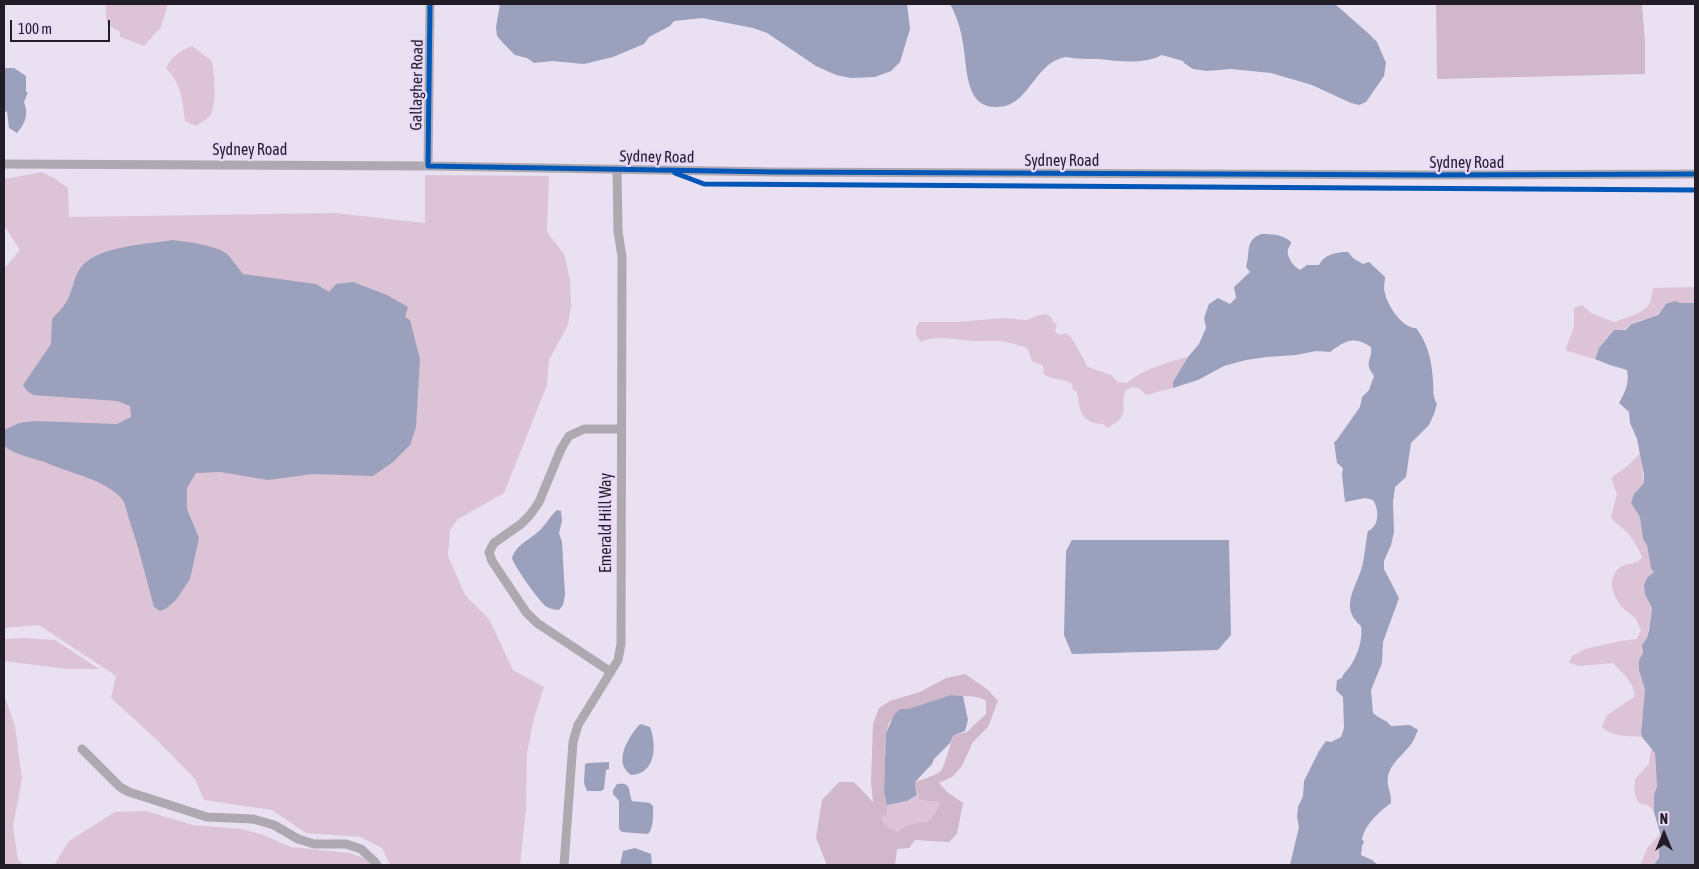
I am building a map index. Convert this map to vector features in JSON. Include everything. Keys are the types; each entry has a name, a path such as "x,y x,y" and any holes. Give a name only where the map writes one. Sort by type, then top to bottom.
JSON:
{"street":[{"name":"Gallagher Road","path":"428,166 430,4"},
{"name":"Sydney Road","path":"4,164 428,166 803,172 1426,175 1695,174"},
{"name":"Emerald Hill Way","path":"564,865 572,742 578,725 618,660 621,644 622,257 618,231 617,169"},
{"path":"611,672 537,623 526,612 492,561 489,552 494,543 530,516 539,502 561,449 569,436 584,429 621,430"},
{"path":"82,749 120,787 128,792 207,817 253,819 274,825 298,839 314,844 346,844 361,849 377,865"}],"shaded area":[{"path":"106,4 168,4 161,27 144,46 120,37 120,32 108,25"},
{"path":"1436,4 1642,4 1645,74 1437,79"},
{"path":"192,46 212,61 214,82 214,105 212,112 208,118 196,126 185,121 178,86 166,68 177,54"},
{"path":"42,172 68,188 69,217 335,213 425,223 425,175 549,176 547,232 564,254 570,280 571,306 568,325 549,360 547,385 504,493 458,519 450,530 448,556 465,595 489,619 513,670 544,687 534,718 527,753 526,809 520,865 390,865 382,848 361,837 306,833 272,810 204,800 195,779 158,741 111,698 116,676 39,625 4,628 4,269 20,250 4,225 4,181 5,179"},
{"path":"1695,287 1695,303 1666,304 1654,316 1638,321 1623,329 1614,330 1599,348 1595,359 1567,351 1566,348 1574,327 1574,308 1582,305 1591,313 1614,322 1634,315 1647,307 1654,288"},
{"path":"1046,314 1050,316 1054,323 1057,323 1055,332 1060,335 1065,333 1071,337 1088,367 1111,375 1118,382 1127,383 1140,374 1156,367 1188,357 1188,359 1173,382 1173,388 1146,395 1140,389 1133,387 1126,390 1123,402 1123,415 1107,428 1103,424 1086,419 1079,405 1077,392 1073,390 1072,384 1043,374 1044,369 1042,365 1032,361 1027,348 997,341 946,338 932,338 921,342 916,332 919,322 958,322 1003,318 1027,320"},
{"path":"1640,453 1644,483 1634,494 1632,503 1640,517 1643,539 1647,545 1654,572 1649,603 1652,608 1647,638 1642,645 1643,653 1639,670 1645,690 1644,713 1641,723 1642,737 1615,734 1605,730 1602,726 1607,715 1635,696 1630,682 1620,670 1613,663 1579,666 1569,662 1572,656 1585,649 1637,639 1641,630 1635,618 1620,605 1612,589 1612,583 1615,573 1619,568 1637,562 1642,557 1630,536 1611,517 1617,494 1611,478 1630,464"},
{"path":"4,639 55,640 99,669 67,669 4,661"},
{"path":"965,674 988,690 998,701 988,727 973,742 962,766 952,777 939,783 947,792 963,803 957,834 949,842 915,840 909,848 897,849 895,865 827,865 816,838 822,800 839,782 854,782 873,802 871,782 873,724 879,708 890,701 920,692 946,678","holes":["951,695 974,697 986,701 986,714 967,732 953,736 941,771 915,782 919,800 941,803 930,821 912,824 897,832 886,826 881,819 887,814 884,792 886,733 889,723 900,709 908,709"]},
{"path":"4,695 15,726 22,779 13,826 18,860 25,865 4,865"},
{"path":"1651,749 1655,752 1657,786 1654,795 1654,812 1649,806 1639,803 1635,788 1635,779 1649,764"},
{"path":"917,795 919,800 940,802 941,804 930,821 912,824 897,832 886,826 881,819 887,814 887,805 907,801"},
{"path":"146,811 193,825 242,829 263,835 291,847 349,853 371,860 372,865 54,865 69,841 115,812"},
{"path":"1660,834 1660,850 1654,865 1640,865 1648,847"}],"water":[{"path":"500,4 907,4 910,29 900,62 891,71 875,77 851,78 836,75 816,66 767,33 753,28 702,18 674,21 670,26 649,37 644,44 613,57 584,64 552,61 534,63 527,58 515,55 497,36 496,27"},
{"path":"950,4 1335,4 1377,42 1386,63 1384,76 1366,102 1359,105 1312,85 1271,73 1231,69 1207,71 1193,69 1183,61 1162,55 1138,61 1066,57 1056,60 1048,66 1014,102 1005,106 992,107 982,103 975,97 970,88 961,33 957,18"},
{"path":"6,68 14,68 26,76 26,92 28,92 24,102 26,115 17,133 9,128 7,112 4,111 4,70"},
{"path":"1261,234 1273,234 1288,239 1291,242 1288,249 1289,258 1295,267 1300,270 1307,265 1319,265 1324,258 1339,252 1348,252 1353,258 1363,264 1369,262 1385,277 1384,291 1389,304 1401,321 1406,325 1416,328 1424,340 1430,360 1434,395 1437,404 1429,425 1411,443 1406,477 1395,487 1393,502 1394,532 1384,561 1384,569 1399,598 1383,642 1382,663 1371,690 1373,713 1375,715 1391,726 1410,725 1418,730 1414,740 1395,762 1388,776 1391,803 1373,819 1366,828 1362,839 1364,842 1361,855 1378,865 1290,865 1299,827 1298,807 1303,796 1304,781 1326,741 1331,742 1341,737 1344,728 1343,697 1336,690 1337,680 1342,678 1351,665 1361,641 1361,626 1351,613 1350,599 1362,565 1368,531 1375,525 1377,512 1373,500 1365,498 1345,502 1343,468 1337,463 1334,442 1360,407 1362,397 1369,390 1374,376 1369,367 1371,347 1360,341 1350,341 1330,352 1316,351 1246,360 1224,366 1198,380 1173,388 1173,382 1188,357 1199,344 1206,328 1204,318 1209,304 1218,298 1230,304 1236,298 1234,287 1250,272 1246,267 1250,244 1252,240"},
{"path":"173,240 218,249 229,256 243,274 316,284 329,292 336,284 353,282 387,295 408,307 405,317 410,320 420,359 416,427 410,445 393,462 373,476 313,474 268,480 220,472 196,473 187,488 187,509 199,538 190,579 176,600 160,611 154,607 126,508 121,498 114,491 97,482 13,451 4,445 4,430 19,423 35,421 117,424 131,417 130,406 117,401 33,395 23,385 51,344 52,319 68,300 82,266 90,259 112,250"},
{"path":"1675,301 1695,303 1695,865 1654,865 1659,857 1662,840 1654,812 1654,795 1657,786 1655,753 1642,737 1641,732 1645,690 1639,670 1639,660 1643,653 1642,645 1647,638 1649,630 1652,608 1645,594 1644,585 1647,578 1654,572 1651,568 1647,545 1643,539 1640,517 1631,503 1634,494 1644,483 1644,475 1637,439 1630,423 1629,412 1619,403 1627,383 1627,370 1595,359 1599,348 1614,330 1625,330 1632,324 1658,315 1666,304"},
{"path":"557,510 561,511 562,521 559,533 562,542 565,595 563,605 559,610 554,610 547,607 533,592 512,558 517,549 537,533"},
{"path":"1072,540 1229,540 1231,635 1218,650 1072,654 1064,635 1066,551"},
{"path":"951,695 963,696 968,720 965,731 953,736 950,743 915,782 917,795 907,801 887,805 884,792 886,733 894,715 900,709 908,709"},
{"path":"641,724 650,727 654,750 646,770 631,775 625,770 623,763 624,750 635,730"},
{"path":"609,762 604,789 601,791 587,791 584,783 585,764"},
{"path":"617,784 625,784 629,788 632,801 650,803 653,806 652,824 648,834 622,832 619,829 619,801 613,794"},
{"path":"635,848 651,854 652,865 620,865 623,851"}],"cycle path":[{"path":"430,4 428,166 774,172 1436,175 1695,174"},
{"path":"675,173 704,184 1695,190"}]}
